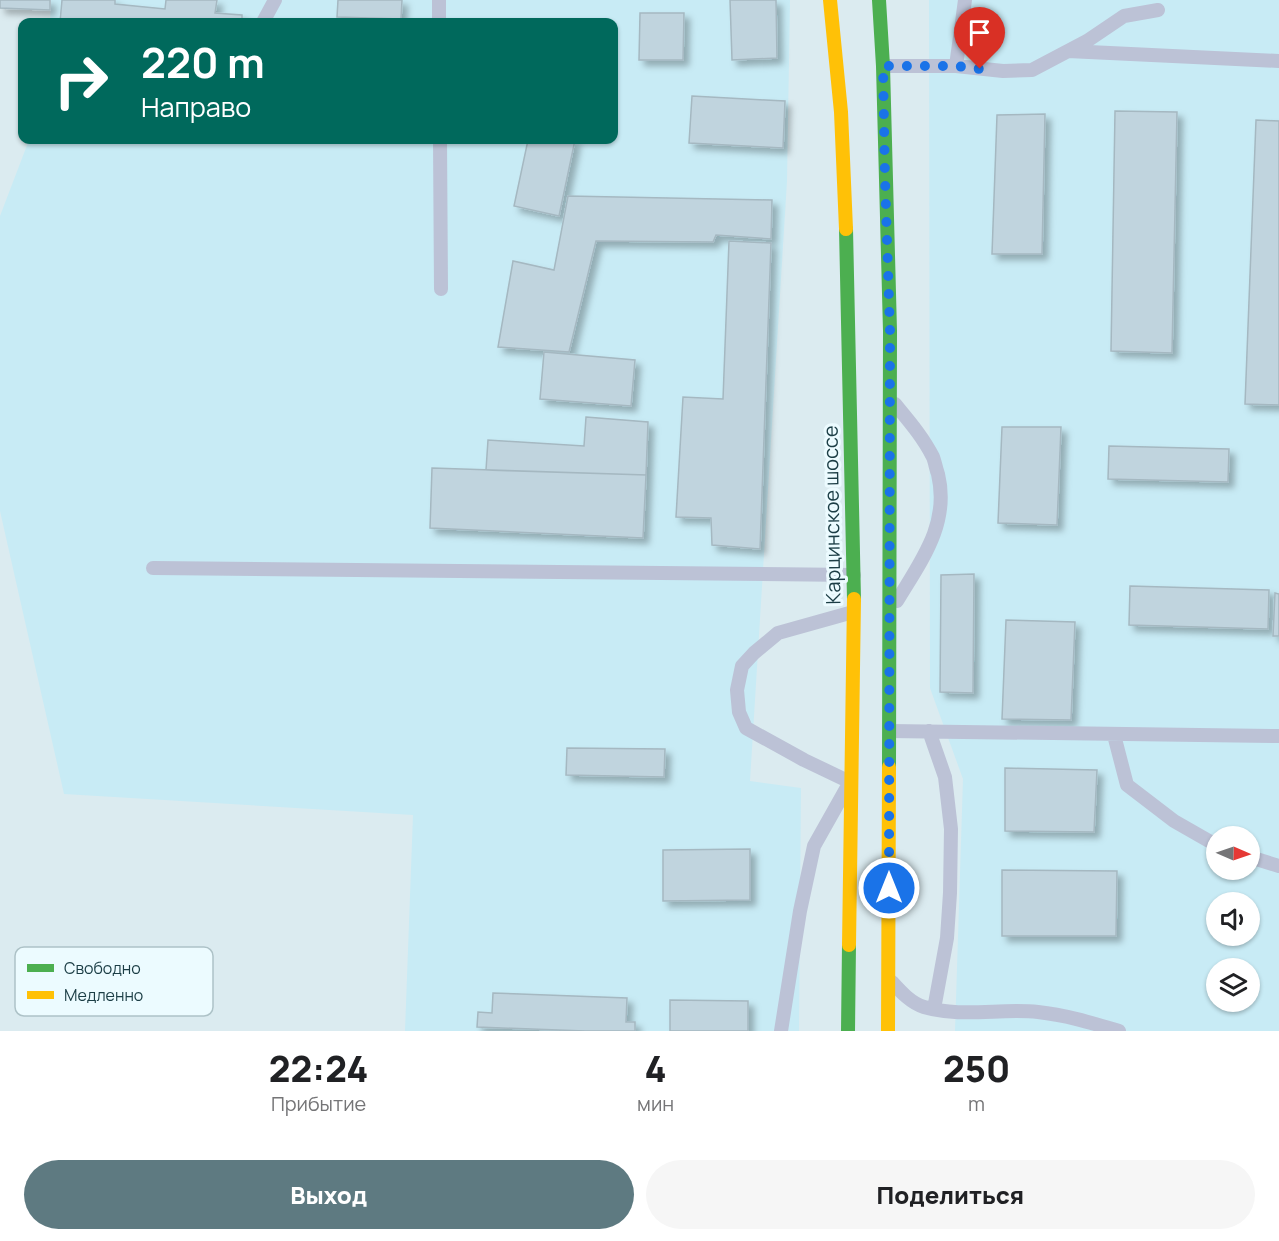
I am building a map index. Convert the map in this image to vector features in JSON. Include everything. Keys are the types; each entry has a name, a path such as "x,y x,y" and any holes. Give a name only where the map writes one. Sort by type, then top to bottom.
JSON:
{"main road":[{"name":"Карцинское шоссе","path":"830,0 841,112 854,575 848,1031"},
{"path":"879,0 883,66 890,331 888,1031"}],"lane":[{"path":"265,18 275,0"},
{"path":"439,0 439,18"},
{"path":"956,66 965,0"},
{"path":"883,66 956,66 1003,71 1032,70 1087,41 1124,16 1158,9"},
{"path":"1068,51 1279,61"},
{"path":"440,144 441,289"},
{"path":"890,398 917,430 933,458 941,488 939,522 935,532 926,552 890,612"},
{"path":"153,568 854,575"},
{"path":"781,1031 800,911 814,846 850,782 746,729 739,712 737,690 742,666 778,633 853,612"},
{"path":"890,731 1279,736"},
{"path":"929,731 945,777 951,829 947,938 934,1009"},
{"path":"1114,735 1127,785 1174,821 1206,839"},
{"path":"1260,860 1279,866"},
{"path":"889,978 903,994 923,1007 958,1012 1008,1010 1039,1012 1078,1019 1119,1031"}],"shaded area":[{"path":"51,0 790,0 787,181 750,781 801,788 799,1031 405,1031 413,815 64,794 0,511 0,216 27,144 618,144 618,18 50,18"},
{"path":"929,0 1279,0 1279,1031 955,1031 963,779 930,688"}],"building":[{"path":"0,0 50,0 50,10 0,8"},
{"path":"62,0 115,0 115,4 165,9 166,0 217,0 215,13 242,15 242,18 60,18"},
{"path":"338,0 402,0 401,18 337,17"},
{"path":"730,0 776,0 777,58 732,60"},
{"path":"640,13 684,13 683,60 639,60"},
{"path":"692,96 785,101 783,148 689,143"},
{"path":"1115,111 1177,112 1172,353 1111,351"},
{"path":"1045,114 1042,254 992,254 997,115"},
{"path":"1256,120 1279,121 1279,405 1245,404"},
{"path":"527,144 574,144 559,216 514,206"},
{"path":"568,196 772,200 771,239 716,235 713,242 596,241 569,352 498,347 513,261 554,270"},
{"path":"729,241 771,243 760,549 712,545 711,518 676,517 683,397 723,399"},
{"path":"544,352 635,360 631,406 540,399"},
{"path":"586,417 648,422 646,475 486,470 488,440 584,446"},
{"path":"1002,427 1061,427 1057,525 998,523"},
{"path":"1109,446 1229,449 1228,482 1108,479"},
{"path":"432,468 646,475 643,538 430,528"},
{"path":"974,574 973,693 940,692 941,575"},
{"path":"1130,586 1269,590 1268,629 1129,625"},
{"path":"1275,593 1279,594 1279,636 1273,636"},
{"path":"1006,620 1075,622 1071,720 1002,719"},
{"path":"567,748 665,749 664,777 566,775"},
{"path":"1005,768 1097,770 1094,832 1005,831"},
{"path":"750,849 750,900 663,901 663,850"},
{"path":"1002,870 1117,871 1116,936 1002,936"},
{"path":"493,993 627,998 626,1022 635,1022 635,1031 477,1027 478,1012 492,1013"},
{"path":"670,1000 748,1001 748,1031 670,1031"}],"traffic: fast":[{"path":"879,0 883,66 890,331 889,767"},
{"path":"846,229 854,599"},
{"path":"848,1031 849,945"}],"traffic: slow":[{"path":"830,0 841,112 846,229"},
{"path":"849,945 854,599"},
{"path":"888,1031 889,767"}],"route":[{"path":"889,888 890,331 883,66 956,66 980,69"}]}
